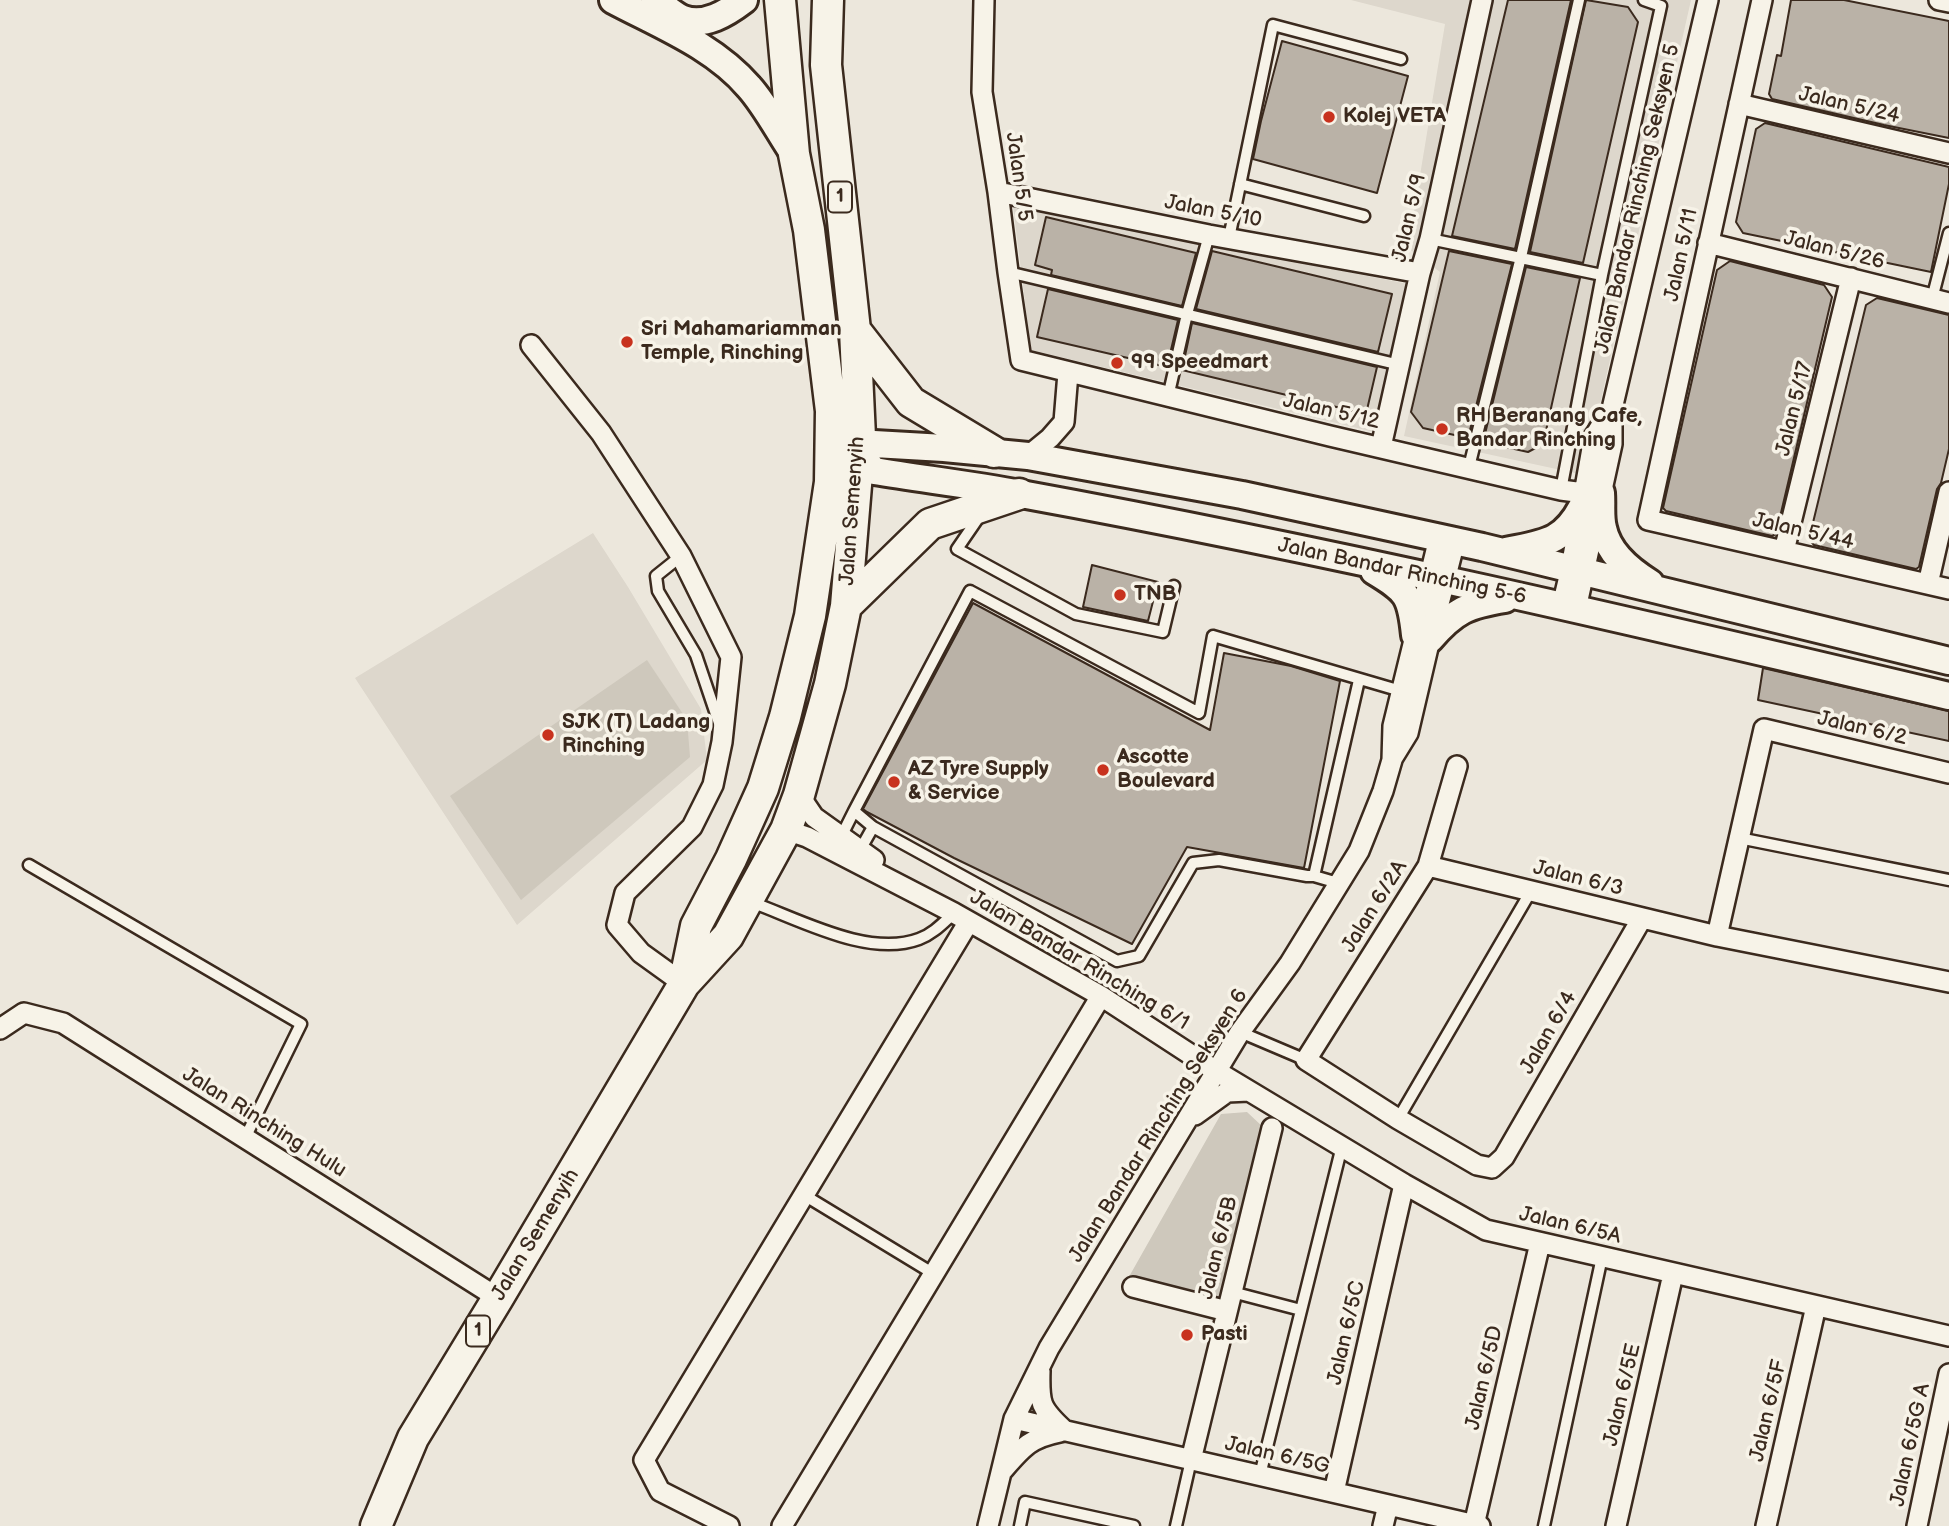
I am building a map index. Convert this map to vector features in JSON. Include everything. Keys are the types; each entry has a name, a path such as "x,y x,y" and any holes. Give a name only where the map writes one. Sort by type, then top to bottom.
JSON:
{"main road":[{"name":"Jalan Semenyih","path":"684,984 696,926 731,859 763,788 786,717 810,616 830,482 831,411 809,230 794,154 780,0"},
{"name":"Jalan Semenyih","path":"376,1526 413,1438 684,984 729,936 786,830 799,795 830,684 846,606 860,437 855,330 826,65 828,0"},
{"path":"855,330 911,402 995,452"},
{"path":"846,606 930,524 1019,494"}],"street":[{"path":"613,0 703,48 728,66 750,88 794,154"},
{"path":"655,0 683,19 696,20 717,18 744,0"},
{"name":"Jalan 5/5","path":"984,0 982,92 1021,360"},
{"name":"Jalan 5/9","path":"1381,447 1482,0"},
{"name":"Jalan Bandar Rinching Seksyen 5","path":"1589,498 1612,444 1612,409 1708,0"},
{"name":"Jalan 5/11","path":"1648,520 1762,0"},
{"path":"1939,0 1949,2"},
{"name":"Jalan 5/24","path":"1739,104 1949,153"},
{"name":"Jalan 5/10","path":"998,192 1420,273"},
{"name":"Jalan 5/26","path":"1708,243 1940,301"},
{"name":"Jalan 5/17","path":"1784,551 1851,278"},
{"path":"531,345 601,433 681,556 731,657 723,735 713,785 692,827 625,893 617,925 641,953 684,984"},
{"name":"Jalan 5/12","path":"1021,360 1589,498"},
{"path":"1028,456 1064,422 1068,373"},
{"name":"Jalan Bandar Rinching 5-6","path":"831,411 859,454 874,471 1019,494 1359,561 1949,696"},
{"name":"Jalan Bandar Rinching 5-6","path":"830,482 859,454 874,444 1028,456 1242,495 1447,539 1949,661"},
{"path":"1928,584 1949,492"},
{"path":"1501,552 1560,536 1573,524 1589,498"},
{"path":"1569,608 1589,498"},
{"path":"1589,498 1612,552 1629,568 1665,592"},
{"name":"Jalan 5/44","path":"1648,520 1949,589"},
{"name":"Jalan Bandar Rinching Seksyen 6","path":"988,1526 1014,1419 1049,1348 1240,1032 1290,963 1359,851 1392,760 1408,733 1423,637 1447,539"},
{"path":"1359,561 1404,592 1423,637 1474,604 1517,596"},
{"name":"Jalan Bandar Rinching Seksyen 6","path":"1392,760 1393,726 1401,691 1423,637"},
{"name":"Jalan 6/2","path":"1739,838 1764,729 1949,773"},
{"name":"Jalan 6/2A","path":"1306,1060 1428,866 1457,766"},
{"name":"Jalan Bandar Rinching 6/1","path":"799,795 814,817 898,876 917,894"},
{"name":"Jalan Bandar Rinching 6/1","path":"786,830 807,837 917,894 1101,996 1216,1071"},
{"path":"1717,936 1739,838"},
{"name":"Jalan 6/3","path":"1428,866 1717,936 1949,982"},
{"path":"729,1526 660,1491 645,1460 804,1195 961,918"},
{"name":"Jalan 6/4","path":"1398,1119 1477,1165 1492,1168 1504,1157 1642,918"},
{"path":"782,1526 1101,996"},
{"name":"Jalan Rinching Hulu","path":"0,1029 24,1013 63,1023 498,1298"},
{"path":"1184,1124 1227,1092 1249,1091 1240,1074 1236,1055 1240,1032"},
{"path":"1306,1060 1398,1119"},
{"name":"Jalan 6/5A","path":"1216,1071 1486,1230 1949,1336"},
{"name":"Jalan 6/5B","path":"1191,1460 1272,1128"},
{"name":"Jalan 6/5C","path":"1334,1492 1404,1184"},
{"name":"Jalan 6/5D","path":"1477,1525 1540,1243"},
{"name":"Jalan 6/5E","path":"1616,1526 1673,1274"},
{"path":"1133,1287 1229,1301"},
{"name":"Jalan 6/5F","path":"1766,1526 1816,1306"},
{"path":"1041,1365 1039,1395 1047,1414 1065,1431"},
{"name":"Jalan 6/5G A","path":"1917,1526 1949,1374"},
{"name":"Jalan 6/5G","path":"1014,1419 1477,1525"},
{"path":"1001,1473 1022,1448 1040,1436 1065,1431"},
{"path":"1383,1526 1388,1505"}],"lane":[{"path":"1468,467 1521,257 1579,0"},
{"path":"1560,490 1602,275 1661,6 1644,0"},
{"path":"1229,238 1273,25 1401,59"},
{"path":"1240,184 1364,216"},
{"path":"1940,301 1949,233"},
{"path":"1168,397 1209,234"},
{"path":"1430,239 1602,275"},
{"path":"1008,272 1400,365"},
{"path":"988,505 957,549 1076,614 1163,632 1174,586"},
{"path":"681,556 656,576 658,591 695,656 723,735"},
{"path":"841,837 970,591 1199,713 1213,636 1401,691"},
{"path":"1314,876 1359,680"},
{"path":"854,811 873,827 1117,961 1139,956 1193,863 1219,860 1314,876 1338,883"},
{"path":"859,850 873,827"},
{"path":"1739,838 1949,880"},
{"path":"29,865 302,1024 245,1138"},
{"path":"1398,1119 1531,891"},
{"path":"747,901 857,940 882,944 921,938 961,918"},
{"path":"1240,1032 1306,1060"},
{"path":"1260,1475 1342,1146"},
{"path":"804,1195 934,1274"},
{"path":"1544,1526 1602,1257"},
{"path":"1229,1301 1301,1310"},
{"path":"1176,1526 1191,1460"},
{"path":"1020,1526 1026,1502 1134,1526"}],"shaded area":[{"path":"1351,0 1691,0 1584,475 1404,436 1440,272 1408,248 1445,24"},
{"path":"1013,206 1408,284 1374,432 1031,350"},
{"name":"SJK (T) Ladang Rinching","path":"593,533 701,709 707,760 517,925 355,678"},
{"path":"647,660 687,720 690,757 521,900 450,796"},
{"path":"1247,1112 1263,1127 1222,1305 1126,1282 1221,1114"}],"building":[{"path":"1508,0 1571,0 1515,249 1452,236"},
{"path":"1586,0 1628,7 1638,22 1583,263 1530,252"},
{"path":"1791,0 1844,0 1949,21 1949,138 1772,99 1769,94 1777,55 1781,56"},
{"name":"Kolej VETA","path":"1282,41 1408,76 1377,193 1253,159"},
{"path":"1765,123 1949,167 1949,184 1931,272 1743,233 1736,222 1756,129"},
{"path":"1046,217 1196,253 1182,306 1051,275 1052,270 1035,265"},
{"path":"1212,251 1392,294 1378,352 1196,309"},
{"path":"1449,251 1512,264 1468,438 1423,428 1411,412"},
{"path":"1730,261 1824,285 1832,297 1776,534 1772,536 1666,511 1663,508 1717,270"},
{"path":"1526,267 1580,278 1543,444 1528,452 1483,442"},
{"path":"1048,289 1178,320 1167,367 1037,337"},
{"path":"1877,298 1949,315 1949,449 1919,567 1916,569 1814,545 1809,539 1866,305"},
{"path":"1192,323 1377,367 1366,414 1182,370"},
{"name":"TNB","path":"1092,565 1158,582 1148,621 1083,607"},
{"name":"Ascotte Boulevard","path":"973,603 1210,730 1224,653 1291,666 1340,681 1304,868 1187,847 1132,944 954,858 863,809"},
{"path":"1763,668 1949,711 1949,741 1758,700"}],"place":[{"name":"Kolej VETA","path":"1329,117"},
{"name":"Sri Mahamariamman Temple, Rinching","path":"627,342"},
{"name":"99 Speedmart","path":"1117,363"},
{"name":"RH Beranang Cafe, Bandar Rinching","path":"1442,429"},
{"name":"TNB","path":"1120,595"},
{"name":"SJK (T) Ladang Rinching","path":"548,735"},
{"name":"Ascotte Boulevard","path":"1103,770"},
{"name":"AZ Tyre Supply & Service","path":"894,782"},
{"name":"Pasti","path":"1187,1335"}]}
